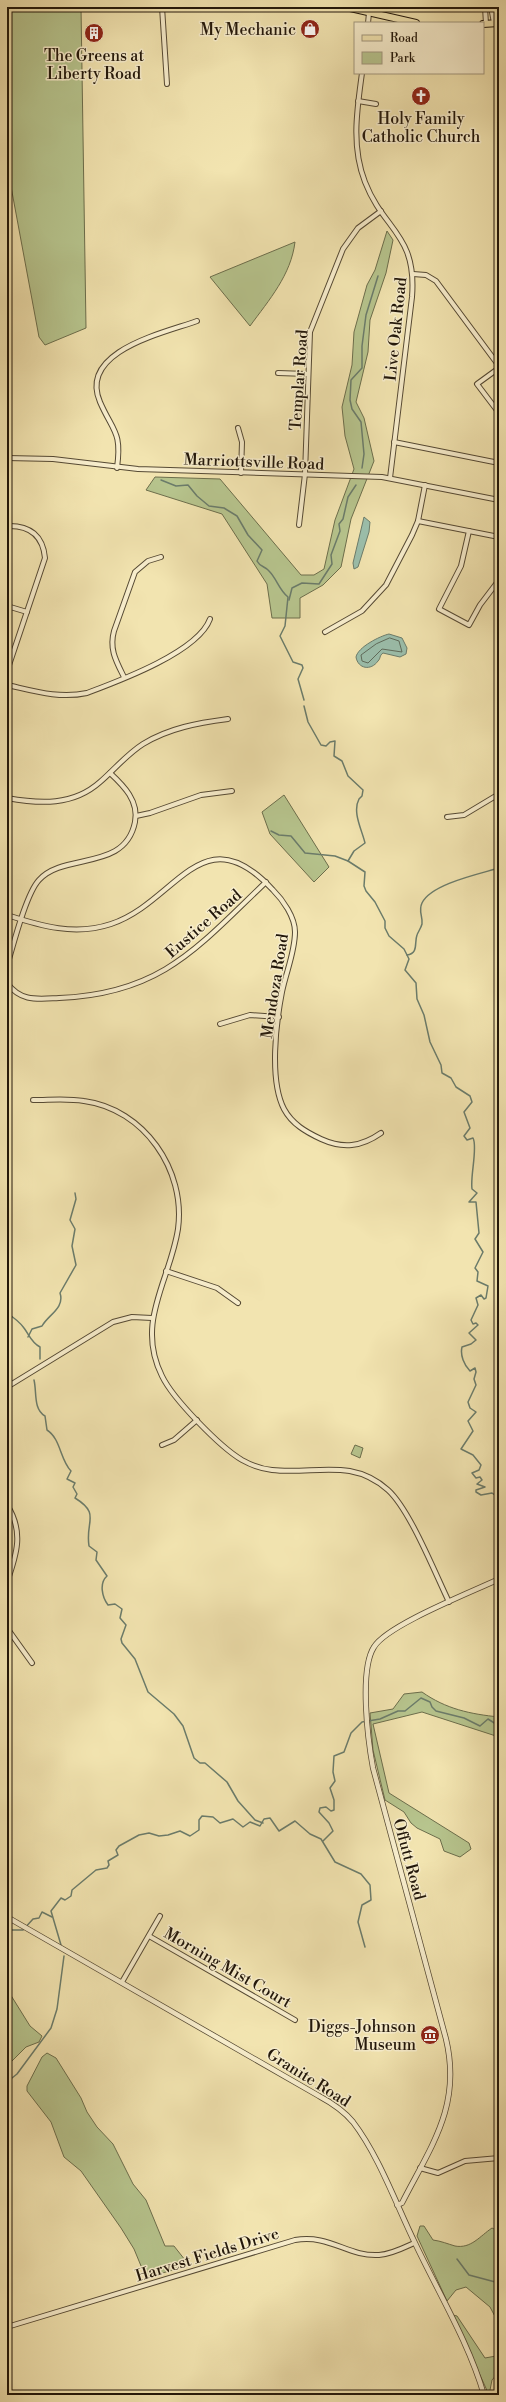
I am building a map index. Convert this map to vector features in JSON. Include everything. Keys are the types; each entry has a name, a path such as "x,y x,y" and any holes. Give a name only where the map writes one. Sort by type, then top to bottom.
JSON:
{"main road":[{"path":"346,7 369,9 413,22"},
{"path":"485,24 496,23"}],"street":[{"path":"162,7 167,84"},
{"path":"485,24 486,7"},
{"path":"491,7 496,23"},
{"path":"368,22 369,9"},
{"name":"Live Oak Road","path":"362,74 358,102 356,139 358,158 369,192 406,246 413,274 390,478"},
{"path":"358,102 376,104"},
{"name":"Templar Road","path":"299,525 305,474 307,374 310,332 343,249 358,228 381,211"},
{"path":"413,274 426,275 436,281 499,367 477,384 499,413"},
{"path":"117,468 120,450 117,434 100,404 97,391 101,370 110,357 122,349 197,321"},
{"path":"278,373 307,374"},
{"path":"238,428 242,442 241,472"},
{"path":"394,442 499,463"},
{"name":"Marriottsville Road","path":"7,458 53,459 117,468 390,478 499,500"},
{"path":"325,632 362,611 386,585 418,521 425,485"},
{"path":"418,521 499,537"},
{"path":"7,526 20,526 29,529 42,542 44,551 42,571 26,612 7,671"},
{"path":"469,531 461,566 440,609 469,625 480,605 499,580"},
{"path":"124,677 113,654 112,640 114,631 135,572 148,561 161,557"},
{"path":"7,606 26,612"},
{"path":"7,685 51,695 74,696 97,689 187,646 204,631 210,619"},
{"path":"7,798 32,803 63,801 86,791 110,773 143,744 166,732 193,724 228,719"},
{"path":"7,966 31,895 39,880 53,870 96,860 115,850 129,838 133,830 136,816 128,792 110,773"},
{"path":"136,816 150,813 201,795 232,791"},
{"path":"447,817 464,815 499,794"},
{"name":"Mendoza Road","path":"7,915 65,930 82,930 111,924 149,904 195,865 214,860 238,862 256,872 282,900 295,927 294,943 282,992 276,1041 278,1094 290,1117 310,1134 340,1146 370,1141 381,1133"},
{"name":"Eustice Road","path":"7,983 17,994 29,1000 110,993 135,986 167,969 193,951 266,882"},
{"path":"220,1024 250,1015 279,1017"},
{"path":"33,1100 85,1101 110,1108 142,1129 159,1149 172,1174 178,1202 178,1230 152,1318 154,1352 161,1374 172,1394 233,1454 254,1466 280,1471 345,1469 365,1475 382,1485 392,1494 403,1510 449,1602"},
{"path":"166,1271 217,1288 238,1304"},
{"path":"7,1387 113,1322 132,1317 152,1318"},
{"path":"162,1445 174,1440 197,1420"},
{"path":"7,1506 17,1526 18,1540 16,1557 7,1582"},
{"name":"Offutt Road","path":"397,2205 402,2202 447,2111 451,2084 450,2062 374,1776 367,1720 367,1666 376,1644 392,1630 499,1579"},
{"path":"7,1628 32,1663"},
{"path":"122,1982 160,1916"},
{"name":"Granite Road","path":"7,1917 320,2096 344,2112 365,2140 466,2351 484,2395"},
{"name":"Morning Mist Court","path":"149,1936 295,2020"},
{"path":"420,2168 438,2173 465,2161 499,2158"},
{"name":"Harvest Fields Drive","path":"7,2327 295,2240 314,2238 362,2254 378,2255 392,2253 414,2243"}],"green space":[{"path":"7,7 81,7 86,328 45,345 39,337 7,165"},
{"path":"387,231 393,240 386,273 370,320 368,352 356,402 364,418 374,461 351,519 341,567 323,585 300,598 300,618 272,618 267,584 222,514 146,490 155,477 220,479 301,575 314,575 324,569 335,520 354,469 345,436 342,407 352,365 354,332 367,285 375,270"},
{"path":"295,242 293,254 284,276 272,297 250,326 210,277"},
{"path":"284,795 329,867 314,882 270,834 262,812"},
{"path":"355,1445 363,1448 360,1458 351,1454"},
{"path":"422,1692 449,1707 499,1717 499,1737 422,1712 373,1724 389,1793 469,1843 471,1849 460,1857 444,1851 440,1839 417,1828 411,1823 404,1812 385,1800 373,1750 370,1713 393,1709 404,1694"},
{"path":"7,1989 30,2026 42,2036 39,2042 26,2047 10,2063 7,2058"},
{"path":"47,2053 56,2058 81,2098 87,2112 97,2127 113,2144 133,2184 146,2200 165,2246 174,2246 189,2265 146,2278 134,2249 121,2228 81,2171 64,2157 51,2122 27,2091 27,2086 42,2057"},
{"path":"420,2226 424,2226 433,2240 455,2246 466,2246 471,2244 492,2228 498,2231 499,2324 490,2307 466,2287 456,2290 447,2301 417,2236"},
{"path":"453,2315 457,2316 485,2358 496,2356 499,2349 499,2372 492,2380 489,2395"}],"water":[{"path":"364,517 370,522 369,532 358,567 354,569 353,563"},
{"path":"389,634 402,638 407,648 406,654 400,657 383,653 379,660 372,666 365,667 359,664 356,657 361,649 380,637"}],"waterway":[{"path":"362,468 364,454 361,422 352,409 350,400 351,380 362,368 362,346 366,315 378,276"},
{"path":"161,480 176,486 188,485 197,496 209,506 224,508 237,516 248,535 262,550 257,561 272,574 282,591 288,597 285,626 280,636 293,662 302,665 303,668 298,679 304,700"},
{"path":"289,600 292,588 302,583 319,584 332,564 331,555 340,531 339,524 343,519 348,497 356,485"},
{"path":"304,706 308,722 321,745 326,746 330,742 335,741 334,756 342,761 348,776 363,790 362,796 357,804 357,815 365,843 354,851 348,861 365,872 364,886 366,891 375,902 385,921 385,928 389,936 404,949 409,959 405,970 416,983 417,999 424,1015 430,1042 441,1065 442,1073 451,1078 456,1087 470,1096 472,1102 464,1112 470,1128 464,1136 467,1140 473,1138 474,1142 475,1148 472,1189 477,1193 469,1202 476,1202 479,1233 475,1239 483,1252 475,1268 478,1272 477,1281 488,1286 486,1298 484,1299 481,1295 476,1298 478,1305 471,1320 473,1324 476,1323 478,1325 469,1333 476,1340 471,1344 462,1347 462,1357 466,1366 470,1371 475,1368 476,1372 474,1379 476,1385 468,1402 470,1408 476,1412 468,1421 473,1431 461,1449 473,1455 481,1465 479,1470 472,1473 476,1478 480,1477 482,1480 477,1484 485,1487 476,1490 476,1492 481,1495 492,1493 499,1498"},
{"path":"271,831 279,835 291,836 305,853 335,856 348,861"},
{"path":"407,955 411,954 415,950 416,938 422,924 421,906 427,896 445,885 499,868"},
{"path":"28,1337 32,1329 42,1326 58,1307 61,1298 60,1293 76,1265 72,1246 75,1229 70,1220 76,1199 75,1193"},
{"path":"7,1313 20,1323 33,1341 40,1347 40,1359"},
{"path":"34,1380 37,1405 41,1413 45,1416 47,1430 52,1434 58,1444 67,1466 71,1471 67,1479 75,1483 73,1487 77,1494 75,1498 88,1509 90,1514 88,1537 89,1546 97,1552 96,1560 107,1576 104,1579 102,1586 104,1598 108,1605 115,1604 122,1609 120,1618 126,1625 121,1639 122,1643 135,1659 148,1692 174,1714 183,1726 194,1758 200,1763 205,1763 227,1782 238,1801 255,1820 263,1823"},
{"path":"499,1512 495,1516 499,1520"},
{"path":"323,1841 333,1831 329,1823 319,1812 320,1808 326,1807 331,1811 334,1810 334,1800 330,1788 335,1781 333,1772 334,1756 344,1752 351,1733 362,1722 380,1719 398,1711 405,1711 421,1698 430,1702 436,1711 464,1718 480,1726 488,1719 499,1726"},
{"path":"61,1945 51,1911 61,1898 65,1900 71,1896 72,1890 96,1870 107,1868 109,1865 108,1861 118,1855 116,1850 119,1846 139,1835 149,1833 159,1836 180,1831 190,1836 199,1830 199,1820 202,1816 213,1817 220,1823 233,1819 243,1827 250,1822 260,1826 264,1819 270,1818 279,1831 295,1821 310,1834 321,1839 335,1862 361,1874 370,1885 371,1900 362,1905 358,1922 365,1947"},
{"path":"7,1930 23,1930 33,1919 39,1918 42,1912 52,1917"},
{"path":"7,2082 17,2074 51,2028 57,2009 64,1956"},
{"path":"457,2259 469,2275 499,2283"}],"place":[{"name":"My Mechanic","path":"310,29"},
{"name":"The Greens at Liberty Road","path":"94,33"},
{"name":"Holy Family Catholic Church","path":"421,96"},
{"name":"Diggs-Johnson Museum","path":"430,2035"}]}
